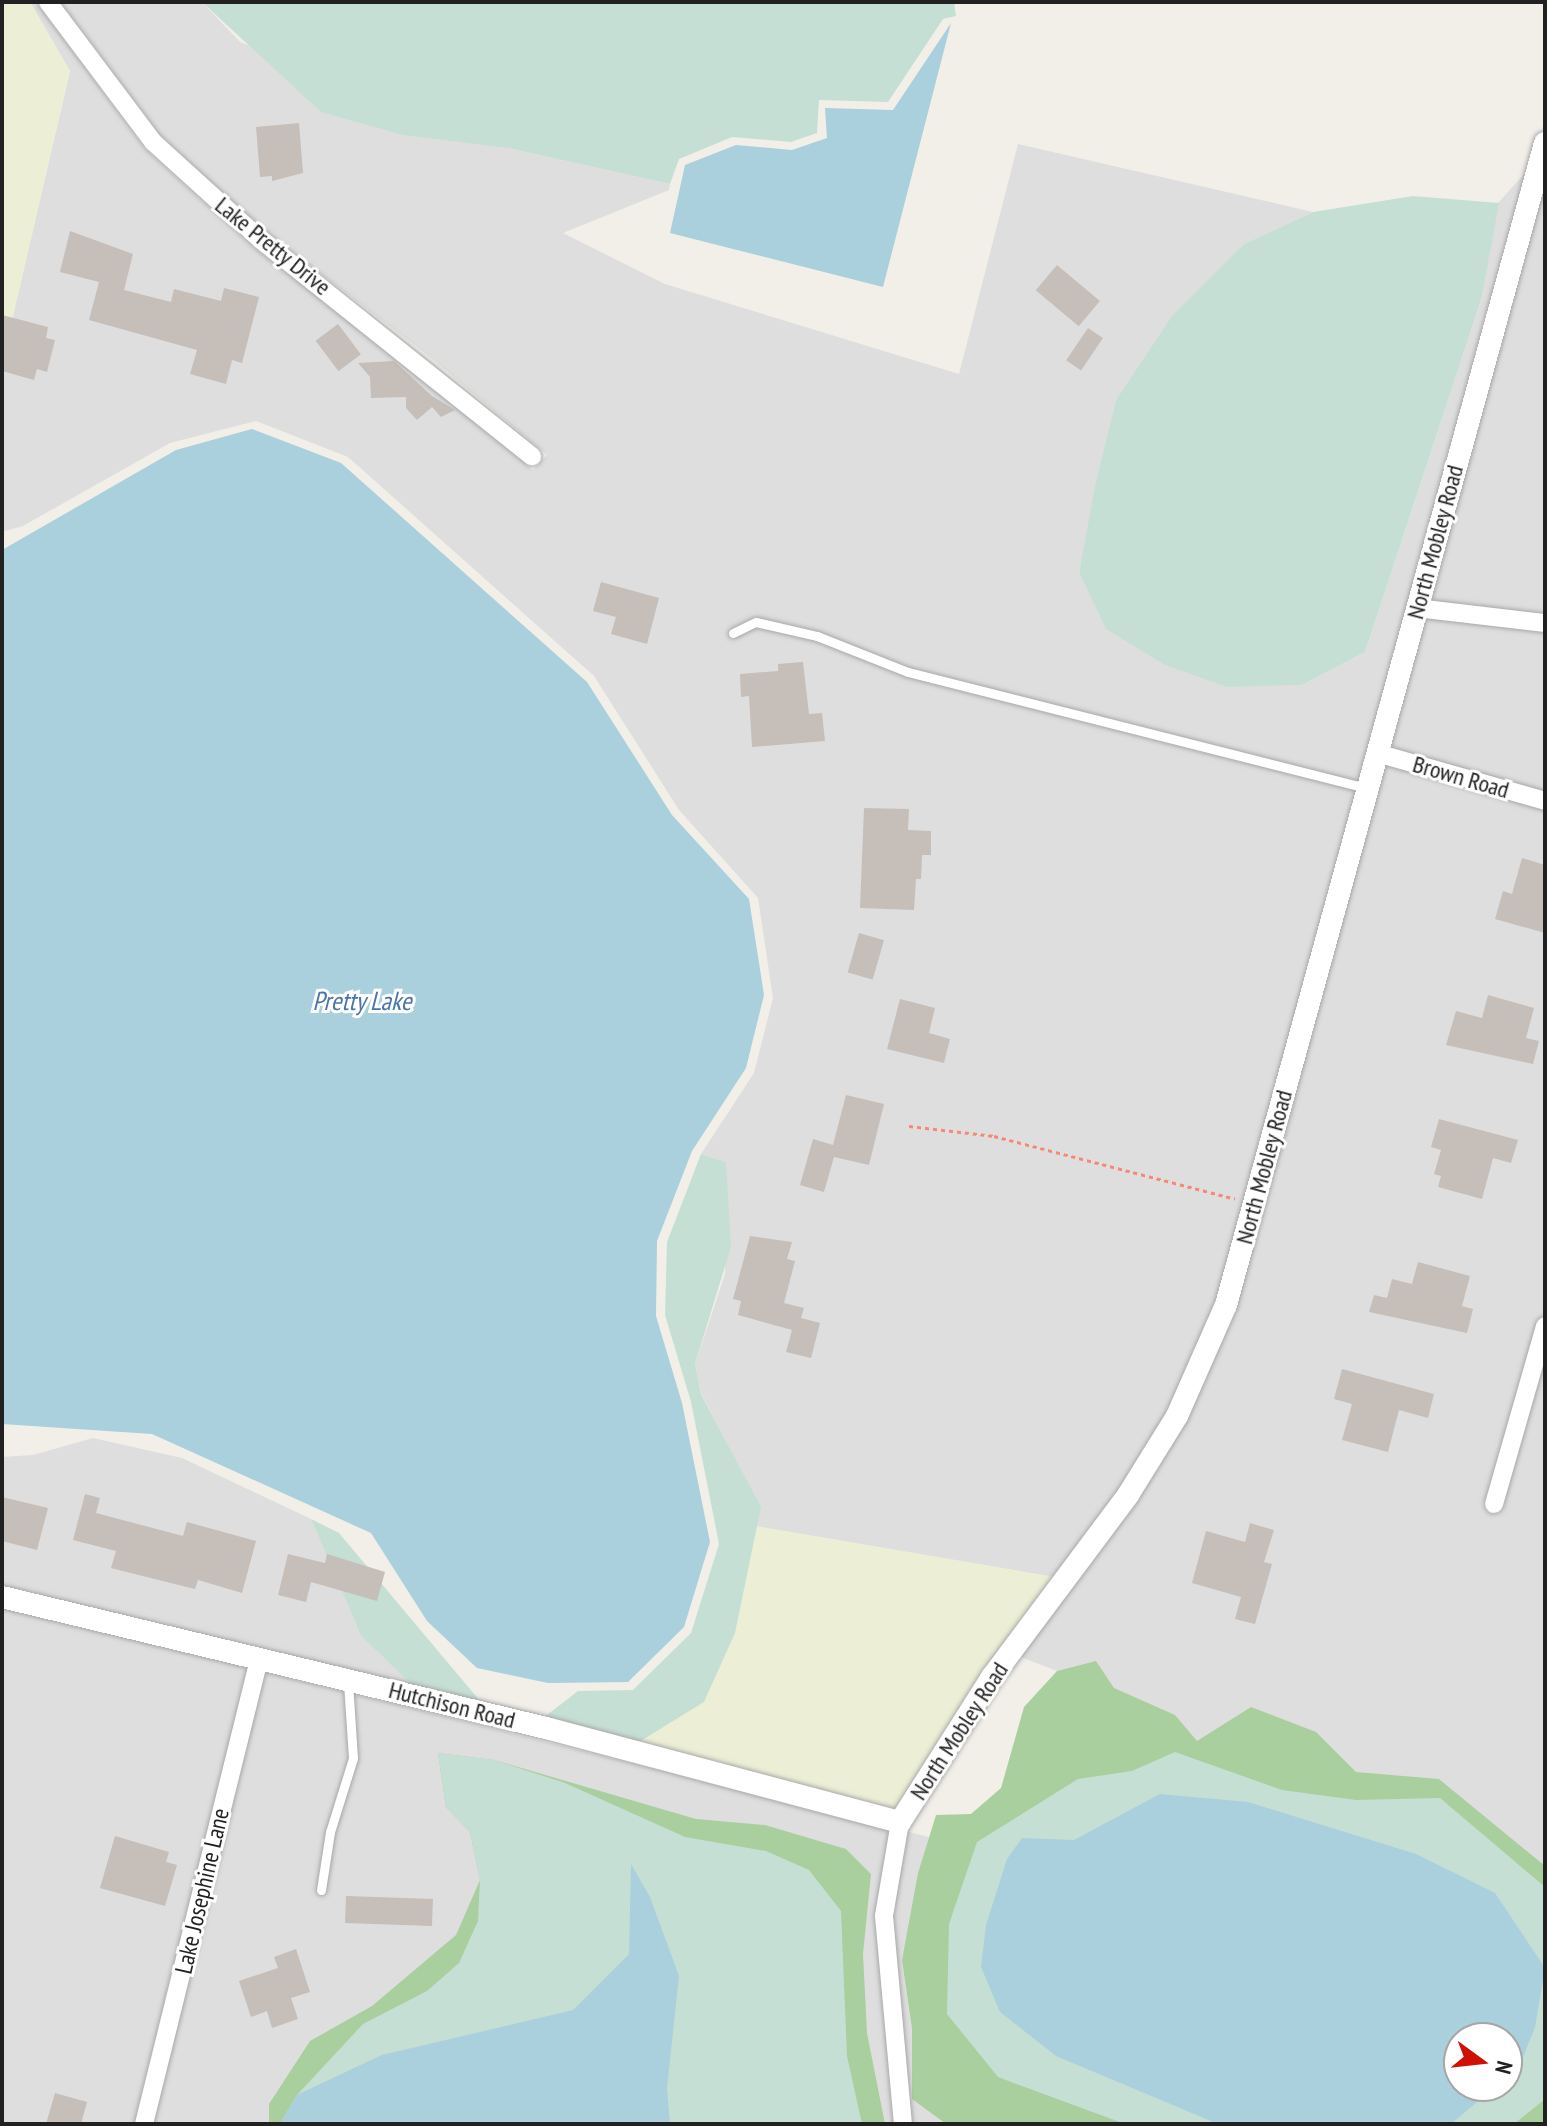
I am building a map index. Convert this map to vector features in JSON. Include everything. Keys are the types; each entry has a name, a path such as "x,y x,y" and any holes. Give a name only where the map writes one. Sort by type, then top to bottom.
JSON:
{"street":[{"name":"Lake Pretty Drive","path":"48,2 153,142 261,240 532,456"},
{"name":"North Mobley Road","path":"903,2124 884,1916 900,1822 992,1677 1128,1495 1177,1416 1226,1305 1545,143"},
{"path":"1417,608 1545,623"},
{"name":"Brown Road","path":"1377,753 1545,801"},
{"path":"1494,1504 1545,1326"},
{"name":"Hutchison Road","path":"2,1597 347,1680 900,1822"},
{"name":"Lake Josephine Lane","path":"144,2124 259,1658"}],"lane":[{"path":"733,633 756,622 817,636 885,665 1367,788"},
{"path":"321,1890 330,1832 353,1758 347,1680"}],"path":[{"path":"909,1126 994,1136 1135,1169 1254,1205"}],"shaded area":[{"path":"30,2 36,2 145,149 254,248 412,369 533,470 547,455 426,354 268,233 161,136 61,2 202,2 240,42 508,148 670,184 669,190 563,233 665,284 959,374 1018,144 1313,212 1244,244 1116,400 1079,573 1106,628 1302,685 1365,652 1482,297 1498,203 1525,173 1216,1301 1167,1412 1119,1490 1054,1577 755,1526 760,1507 701,1393 695,1364 725,1274 726,1162 701,1154 754,1073 773,998 758,898 679,810 594,676 348,457 256,421 170,443 23,526 2,532 2,363 70,71"},
{"path":"1545,153 1545,1920 1116,1747 1057,1671 1018,1656 1181,1421"},
{"path":"93,1438 182,1458 311,1519 361,1636 413,1686 2,1587 2,1457 33,1455"},
{"path":"2,1607 929,1837 902,1960 912,2029 912,2098 946,2124 2,2124"}],"green space":[{"path":"2,2 30,2 70,71 2,363"},
{"path":"202,2 954,2 956,16 943,19 888,102 819,100 817,133 791,142 732,137 679,159 670,184 508,148 403,135 321,112"},
{"path":"1413,196 1499,203 1482,297 1365,652 1302,685 1227,687 1165,665 1106,629 1079,573 1095,486 1116,400 1172,316 1244,244 1313,212"},
{"path":"701,1154 726,1162 731,1247 695,1364 701,1394 761,1507 735,1633 704,1702 639,1742 543,1718 578,1691 633,1690 691,1633 719,1544 691,1402 665,1315 667,1242"},
{"path":"311,1519 339,1533 480,1701 413,1686 361,1636"},
{"path":"755,1526 1054,1577 983,1671 895,1810 640,1742 744,1572"},
{"path":"1096,1661 1114,1688 1175,1715 1197,1741 1251,1707 1316,1732 1356,1772 1439,1779 1545,1866 1545,2124 946,2124 912,2099 912,2029 902,1960 918,1873 936,1815 971,1814 1001,1788 1024,1707 1057,1671"},
{"path":"1175,1752 1282,1790 1356,1800 1440,1798 1545,1887 1545,2099 1514,2124 1125,2124 998,2077 947,2014 949,1924 977,1842 1078,1779 1132,1771"},
{"path":"438,1753 494,1760 696,1819 765,1825 846,1849 871,1874 863,1954 867,2033 885,2124 670,2124 650,1897 472,2033 382,2055 297,2095 280,2124 269,2124 269,2104 310,2041 372,2006 456,1935 480,1880 470,1832 446,1807"},
{"path":"438,1753 494,1760 565,1783 685,1837 766,1851 809,1870 841,1911 847,2056 862,2124 670,2124 632,1866 629,1954 573,2010 382,2055 297,2095 363,2024 427,1991 459,1963 478,1921 480,1880 470,1832 446,1807"}],"water":[{"path":"951,23 883,287 670,233 685,165 736,145 792,150 827,138 825,108 893,110"},
{"name":"Pretty Lake","path":"252,429 341,463 587,682 672,815 749,899 764,995 746,1068 692,1151 657,1241 656,1316 682,1403 710,1542 684,1627 628,1682 548,1683 477,1668 427,1621 371,1533 152,1434 2,1424 2,550 176,450"},
{"path":"1160,1794 1248,1802 1416,1854 1495,1893 1545,1968 1535,2027 1523,2057 1523,2022 1443,2022 1443,2102 1477,2102 1451,2124 1218,2124 1056,2056 1000,2012 981,1967 986,1925 1007,1859 1022,1838 1074,1840"},
{"path":"631,1864 650,1897 679,1976 667,2088 670,2124 280,2124 297,2095 382,2055 573,2010 629,1954"}],"building":[{"path":"299,123 303,173 272,181 272,176 260,177 256,127"},
{"path":"70,231 133,254 124,290 171,302 174,289 221,301 224,288 259,297 242,363 232,360 226,384 190,374 197,350 89,320 99,282 60,272"},
{"path":"1057,265 1100,301 1079,326 1036,290"},
{"path":"2,315 48,327 46,338 55,340 47,372 37,369 34,380 2,371"},
{"path":"338,324 361,354 339,371 316,341"},
{"path":"1088,328 1103,338 1081,370 1066,360"},
{"path":"394,361 432,396 455,410 441,417 432,407 417,420 406,408 406,397 371,398 370,377 358,363"},
{"path":"601,582 659,598 647,644 611,634 616,617 593,611"},
{"path":"803,662 809,714 822,713 825,741 752,747 749,696 741,697 740,674 778,671 778,664"},
{"path":"864,808 909,809 908,830 931,831 931,855 922,855 921,879 916,879 914,910 860,908"},
{"path":"1522,858 1545,865 1545,933 1495,919 1503,891 1512,894"},
{"path":"859,933 884,940 873,980 848,972"},
{"path":"1488,995 1534,1008 1526,1038 1539,1041 1533,1064 1446,1045 1456,1011 1482,1018"},
{"path":"900,999 935,1008 929,1033 950,1039 944,1063 887,1049"},
{"path":"846,1095 884,1104 869,1165 834,1157 824,1192 800,1185 813,1139 833,1145"},
{"path":"1439,1119 1518,1140 1511,1163 1493,1158 1482,1199 1438,1187 1441,1176 1434,1174 1441,1150 1431,1147"},
{"path":"750,1236 792,1242 787,1259 795,1261 784,1303 804,1308 801,1318 820,1323 811,1358 786,1352 792,1330 738,1315 741,1301 733,1299"},
{"path":"1418,1262 1470,1276 1462,1306 1473,1309 1467,1333 1369,1312 1374,1295 1387,1298 1392,1279 1412,1284"},
{"path":"1342,1369 1434,1394 1428,1418 1399,1410 1388,1452 1342,1440 1352,1404 1334,1399"},
{"path":"85,1494 100,1498 96,1513 183,1536 187,1522 256,1541 242,1593 198,1580 195,1589 111,1568 116,1551 73,1540"},
{"path":"2,1497 48,1508 37,1550 2,1541"},
{"path":"1250,1523 1274,1530 1264,1562 1272,1564 1255,1624 1235,1619 1241,1597 1192,1583 1206,1531 1245,1542"},
{"path":"288,1554 325,1563 327,1554 385,1572 377,1601 311,1582 306,1602 278,1595"},
{"path":"115,1836 169,1852 166,1862 177,1865 165,1906 100,1888"},
{"path":"346,1896 433,1899 432,1926 345,1923"},
{"path":"296,1949 310,1992 291,1998 298,2019 272,2028 267,2011 251,2017 239,1981 278,1968 274,1957"},
{"path":"55,2093 87,2102 81,2124 46,2124"}]}
